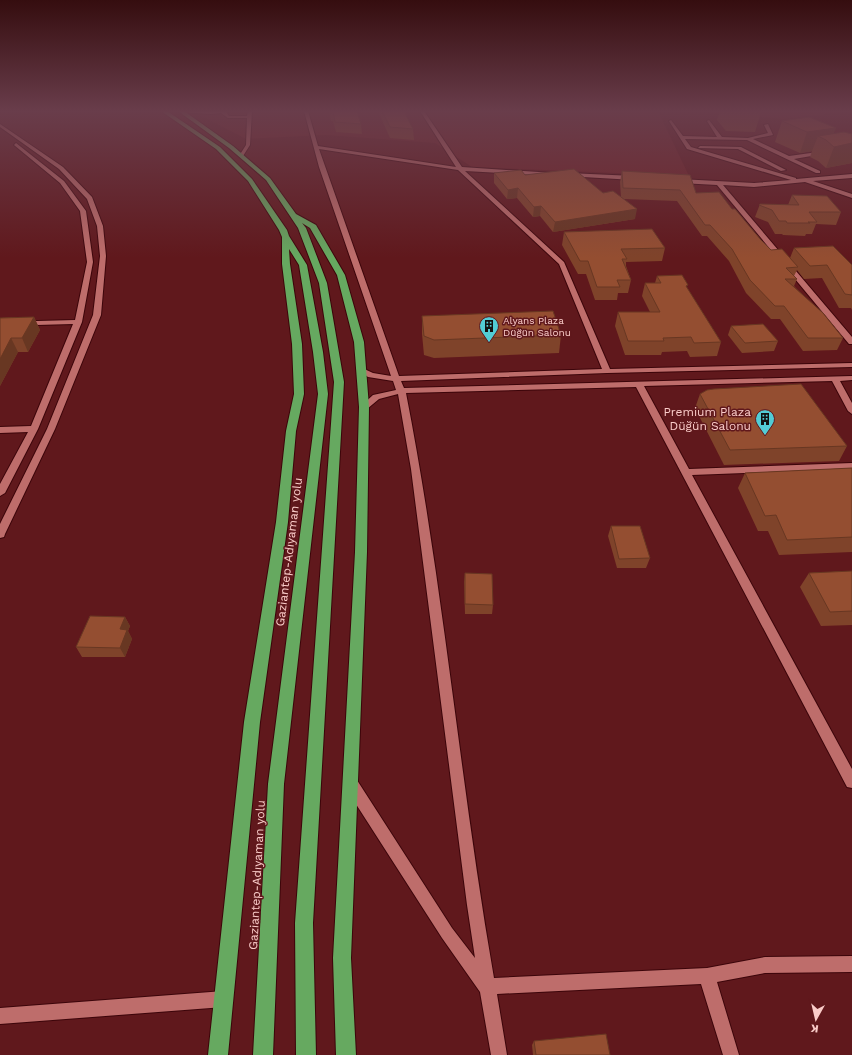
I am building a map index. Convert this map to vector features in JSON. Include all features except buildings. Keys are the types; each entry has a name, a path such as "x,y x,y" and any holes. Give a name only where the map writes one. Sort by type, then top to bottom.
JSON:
{"highway":[{"name":"Gaziantep-Adıyaman yolu","path":"230,160 250,180 283,230 285,236 303,265 318,352 323,394 276,784 263,1055"},
{"path":"247,160 268,179 302,228 323,283 339,382 304,923 306,1055"},
{"path":"292,214 313,227 341,275 359,342 362,370 364,407 361,552 342,958 346,1055"},
{"path":"218,1055 252,722 282,522 291,431 299,394 297,344 286,264 285,236"}],"street":[{"path":"0,493 34,429 78,322 90,262 84,211 62,182 35,160"},
{"path":"0,534 52,429 96,315 103,256 100,226 90,198 61,168 50,160"},
{"path":"321,160 401,391 416,469 474,905 486,986 499,1055"},
{"path":"398,160 446,168 643,179"},
{"path":"454,160 460,169 562,264 607,371"},
{"path":"732,160 852,196"},
{"path":"745,164 772,160"},
{"path":"793,160 818,172"},
{"path":"766,161 783,170"},
{"path":"673,181 754,185 852,176"},
{"path":"719,184 852,342"},
{"path":"0,324 78,322"},
{"path":"362,370 371,375 396,379 607,371 852,365"},
{"path":"364,407 376,397 401,391 852,378"},
{"path":"835,379 852,411"},
{"path":"638,384 852,782"},
{"path":"0,430 34,429"},
{"path":"686,472 852,466"},
{"path":"350,782 447,933 486,986"},
{"path":"486,986 707,976 765,965 852,964"},
{"path":"707,976 732,1055"},
{"path":"0,1016 224,999"}],"shaded area":[{"path":"462,160 681,160 689,176 472,167"}],"place":[{"name":"Alyans Plaza Düğün Salonu","path":"489,343"},
{"name":"Premium Plaza Düğün Salonu","path":"765,436"}]}
